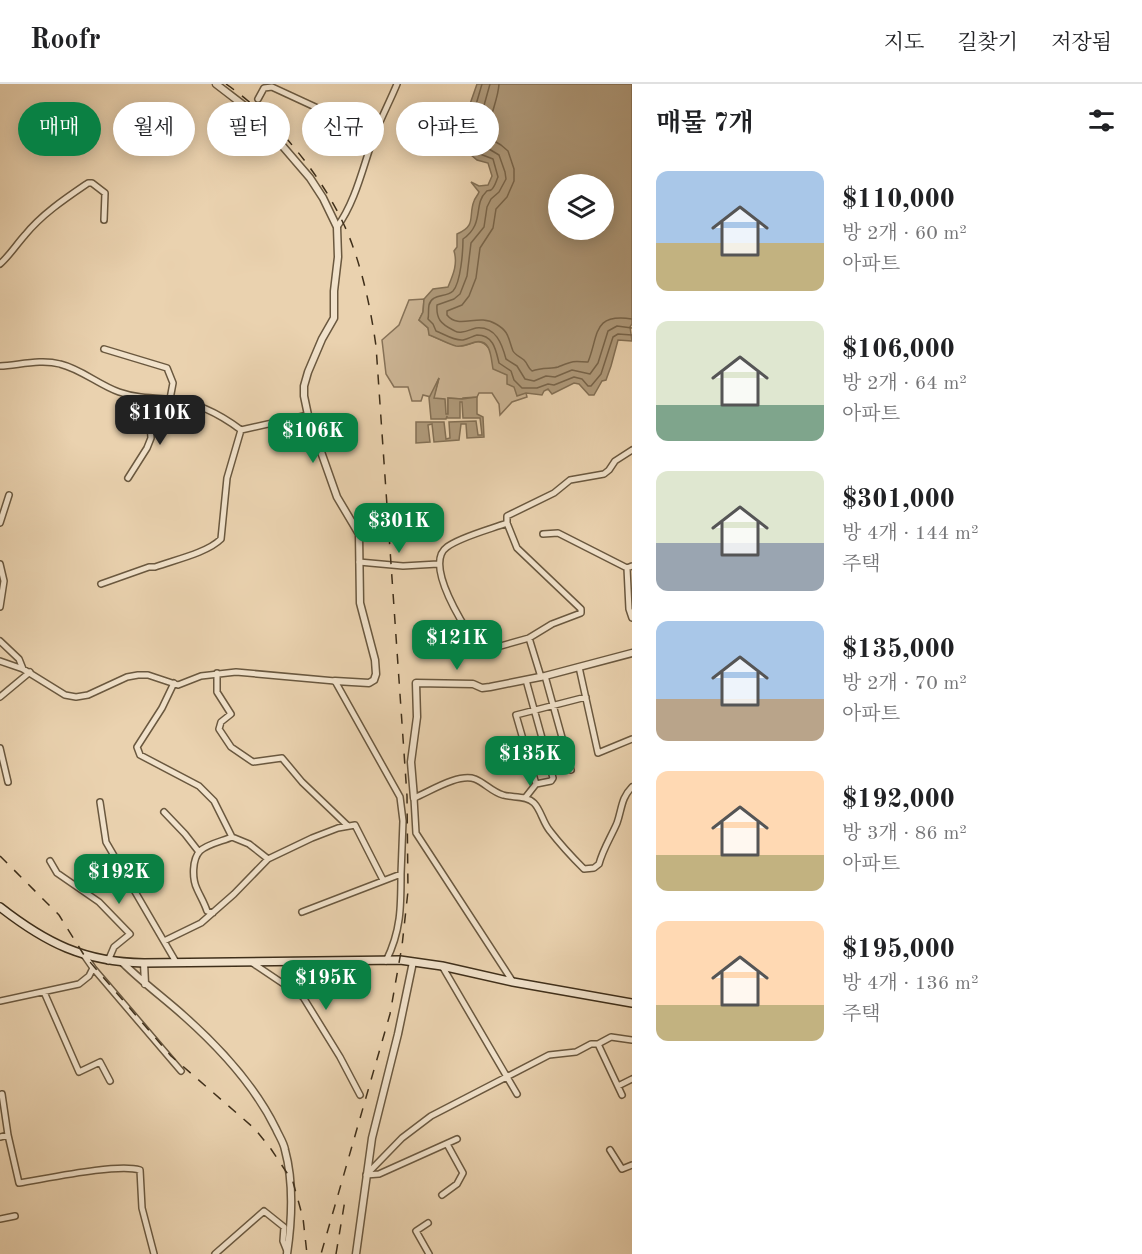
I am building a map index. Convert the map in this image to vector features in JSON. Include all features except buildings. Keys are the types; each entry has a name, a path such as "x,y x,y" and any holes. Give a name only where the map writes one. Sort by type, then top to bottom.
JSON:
{"main road":[{"path":"0,907 49,942 84,956 108,961 123,963 413,962 632,1003"}],"street":[{"path":"0,662 30,672 65,695 75,697 88,695 128,677 138,675 148,675 183,684 201,676 236,672 369,683 376,674 375,660 360,603 359,534 337,497 309,415 304,386 316,353 334,318 338,257 337,227 310,178 255,114 216,84"},
{"path":"384,113 397,84"},
{"path":"258,99 264,88 272,87 304,102"},
{"path":"337,227 347,210 368,156"},
{"path":"0,264 38,221 88,183 92,183 105,193 104,220"},
{"path":"104,349 167,368 173,382 170,399"},
{"path":"0,366 46,362 60,364 118,392 157,400 170,399 200,406 228,420 241,430"},
{"path":"128,478 151,438 150,422 157,400"},
{"path":"241,430 309,415"},
{"path":"101,584 216,545 221,539 227,478 241,430"},
{"path":"507,523 448,546 443,551 438,564 453,609 477,646 490,649 530,638 552,624 578,615 581,609 517,548 507,523 507,516 554,493 570,480 604,474 615,461 632,450"},
{"path":"0,523 9,495"},
{"path":"543,534 558,533 630,567 629,609 632,618"},
{"path":"360,562 403,566 438,564"},
{"path":"0,564 4,581 0,608"},
{"path":"530,638 553,705 571,770"},
{"path":"0,641 19,659 23,669"},
{"path":"513,982 416,833 411,762 417,717 416,683 473,684 482,688 543,677 632,653"},
{"path":"579,667 598,753 632,739"},
{"path":"0,697 30,672"},
{"path":"217,673 217,692 231,714 221,722 219,729 231,747 253,762 282,759 302,782 348,826"},
{"path":"525,798 536,784 550,781 553,778 526,680"},
{"path":"335,681 400,797 403,821 401,911 396,941 386,961"},
{"path":"174,683 162,708 136,747 137,750 140,755 200,786 214,801 232,837 249,844 268,859"},
{"path":"536,784 516,715 586,697"},
{"path":"0,748 8,782"},
{"path":"414,798 456,779 468,778 478,781 498,794 525,798 533,802 555,837 584,869 588,870 599,864 603,850 616,825 625,794 632,788"},
{"path":"100,802 106,842 176,962"},
{"path":"164,812 199,852"},
{"path":"164,941 201,923 268,859 312,838 348,826 355,825 383,880"},
{"path":"199,852 232,837"},
{"path":"199,852 194,870 195,887 204,900 207,911 213,913"},
{"path":"50,861 57,873 99,902 130,934 114,947 108,961"},
{"path":"302,912 401,874"},
{"path":"84,956 181,1071"},
{"path":"251,962 303,997 340,1057 360,1095"},
{"path":"356,1254 372,1138 413,962"},
{"path":"123,963 184,1016 225,1057 271,1120 285,1149 291,1185 292,1203 287,1253"},
{"path":"144,963 145,984"},
{"path":"442,966 517,1094"},
{"path":"0,1001 79,984 93,968"},
{"path":"44,992 79,1072 100,1062 110,1081"},
{"path":"366,1175 402,1138 431,1116 549,1055 576,1052 611,1037 632,1040"},
{"path":"597,1044 622,1095"},
{"path":"618,1086 632,1079"},
{"path":"2,1094 19,1183 94,1171 130,1168 140,1170 142,1208 154,1254"},
{"path":"0,1137 8,1135"},
{"path":"366,1175 379,1174 457,1139"},
{"path":"442,1195 457,1184 463,1173 447,1144"},
{"path":"610,1150 622,1169 632,1166"},
{"path":"215,1254 264,1211 284,1227 283,1241 287,1253"},
{"path":"0,1219 15,1216"},
{"path":"428,1224 416,1231 429,1254"}],"shaded area":[{"path":"424,299 423,312 419,320 428,328 430,335 458,346 476,342 485,344 498,370 508,375 526,393 527,397 512,402 500,415 499,404 492,393 479,393 477,397 463,399 448,398 448,414 445,415 433,399 439,378 431,397 423,395 421,401 412,401 408,387 394,387 386,374 382,340 399,325 409,300"}],"water":[{"path":"477,84 632,84 632,324 630,327 632,341 618,340 606,380 602,381 594,395 589,395 579,384 574,383 552,394 548,389 542,395 526,393 517,396 514,387 507,384 507,375 493,369 491,355 484,343 453,345 429,335 428,328 419,320 423,312 424,299 433,289 448,287 452,278 457,234 470,224 472,206 479,192 471,182 479,186 488,185 492,176 488,163 472,156 499,156 499,102 471,102"},
{"path":"439,378 434,398 445,399 446,414 448,414 448,398 477,397 477,414 483,417 484,437 467,438 466,424 461,424 459,440 434,442 432,424 428,425 430,442 416,443 416,422 444,422 446,439 450,438 449,422 476,421 478,435 482,435 480,418 463,418 462,402 460,402 460,418 447,418 447,416 446,419 431,419 429,398"}],"railway":[{"path":"226,84 265,116 283,135 316,176 330,199 356,256 367,294 376,346 407,796 408,891 402,946 390,1014 321,1254"},
{"path":"0,856 59,915 84,955 171,1056 255,1129 271,1149 293,1182 303,1218 307,1254"},
{"path":"336,1254 345,1200"}]}
